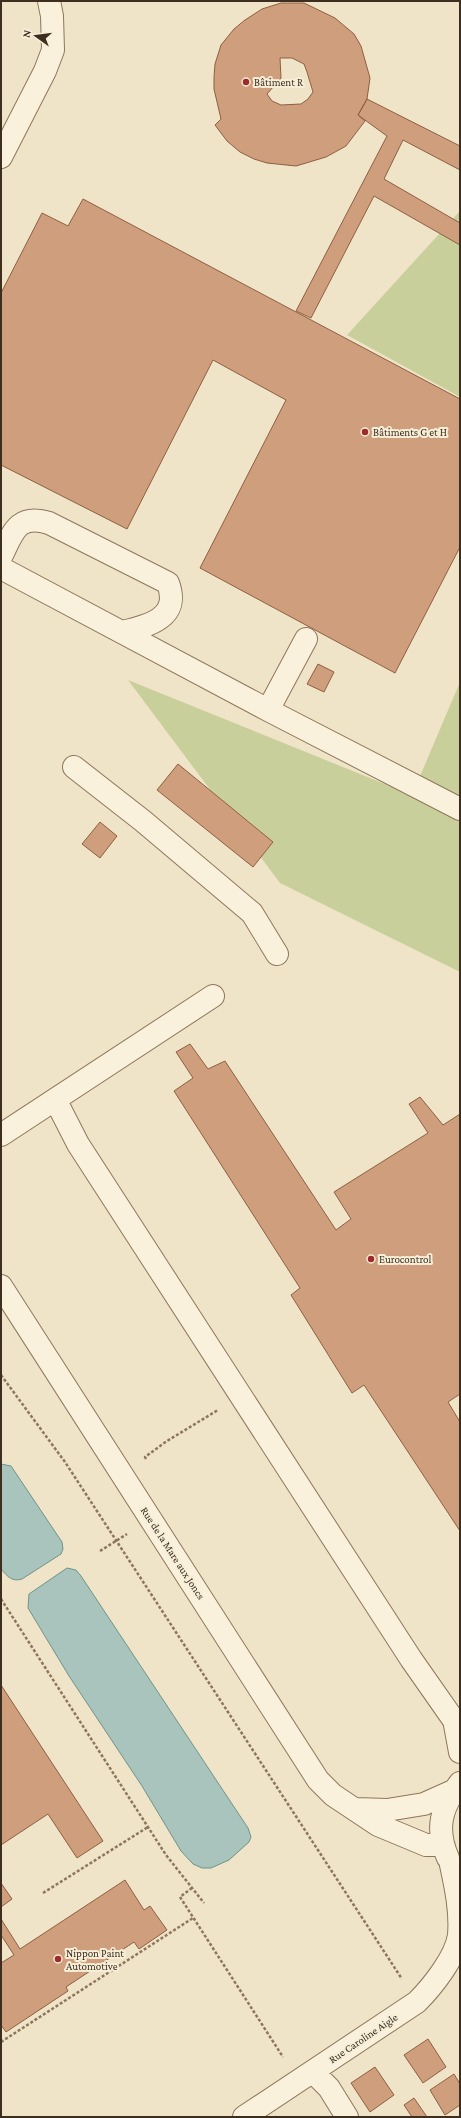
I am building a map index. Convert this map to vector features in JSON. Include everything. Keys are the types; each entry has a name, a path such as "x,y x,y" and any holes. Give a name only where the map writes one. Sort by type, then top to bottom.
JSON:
{"street":[{"path":"1,157 45,70 53,50 52,16 49,1"},
{"path":"1,557 15,529 24,521 38,519 49,523 168,584 172,594 170,605 162,617 149,626 122,632"},
{"path":"1,568 268,710 460,809"},
{"path":"268,710 306,639"},
{"path":"74,767 143,821 252,913 277,954"},
{"path":"1,1135 56,1101 213,996"},
{"path":"56,1101 78,1144 241,1397 458,1727 460,1752"},
{"name":"Rue de la Mare aux Joncs","path":"1,1286 318,1780 333,1795 378,1825 426,1845 442,1845"},
{"name":"Rue de la Mare aux Joncs","path":"356,1809 387,1810 424,1804 457,1787"},
{"name":"Rue Caroline Aigle","path":"244,2117 417,2002 438,1978 448,1961 459,1936 459,1904 456,1870 442,1845 440,1822 448,1798 457,1787"},
{"path":"313,2072 328,2088 347,2117"}],"path":[{"path":"1,1375 65,1462 117,1540 417,2002"},
{"path":"148,1463 145,1457 167,1441 241,1397"},
{"path":"100,1551 151,1519"},
{"path":"1,1599 166,1855 204,1903"},
{"path":"43,1893 148,1827"},
{"path":"192,1888 180,1897 283,2057"},
{"path":"1,2042 194,1918"}],"green space":[{"path":"460,211 460,397 347,335"},
{"path":"128,680 412,795 460,682 460,972 280,883"}],"water":[{"path":"1,1464 11,1466 62,1542 63,1549 61,1554 19,1580 10,1578 1,1569"},
{"path":"67,1568 76,1570 81,1576 248,1828 251,1837 249,1842 229,1860 211,1868 202,1868 193,1864 181,1851 142,1786 69,1676 28,1608 29,1594"}],"building":[{"name":"Bâtiment R","path":"281,3 304,3 335,18 354,34 361,46 370,78 367,99 358,115 365,121 346,146 326,157 296,166 267,163 254,159 240,152 227,141 215,125 221,119 214,89 214,77 215,64 221,45 234,29 262,9","holes":["280,58 292,58 304,64 313,92 308,99 301,104 281,105 272,101 267,94 281,78"]},
{"path":"367,99 460,146 460,170 403,140 384,179 460,223 460,245 374,196 311,318 296,311 387,136 358,115"},
{"name":"Bâtiments G et H","path":"83,199 460,399 460,547 395,673 200,568 286,400 213,360 127,529 1,465 1,293 42,213 68,226"},
{"path":"318,664 334,672 324,692 307,684"},
{"path":"178,764 273,842 253,867 157,790"},
{"path":"100,822 117,836 100,858 82,844"},
{"name":"Eurocontrol","path":"190,1044 208,1069 225,1061 336,1230 351,1219 334,1192 428,1133 409,1104 420,1097 443,1125 460,1114 460,1394 448,1402 460,1422 460,1531 364,1385 352,1393 291,1295 300,1288 174,1091 193,1078 176,1052"},
{"path":"1,1685 103,1841 77,1858 48,1814 1,1845"},
{"name":"Nippon Paint Automotive","path":"125,1880 144,1910 150,1906 167,1930 139,1949 134,1942 66,1987 68,1991 6,2032 1,2025 1,1963 14,1955 1,1935 1,1919 20,1949"},
{"path":"1,1883 12,1899 1,1907"},
{"path":"428,2039 446,2067 423,2083 404,2055"},
{"path":"375,2067 394,2095 370,2112 351,2083"},
{"path":"454,2074 460,2084 460,2105 445,2115 430,2090"},
{"path":"414,2098 427,2117 412,2117 404,2105"}],"place":[{"name":"Bâtiment R","path":"246,82"},
{"name":"Bâtiments G et H","path":"365,432"},
{"name":"Eurocontrol","path":"371,1259"},
{"name":"Nippon Paint Automotive","path":"58,1959"}]}
